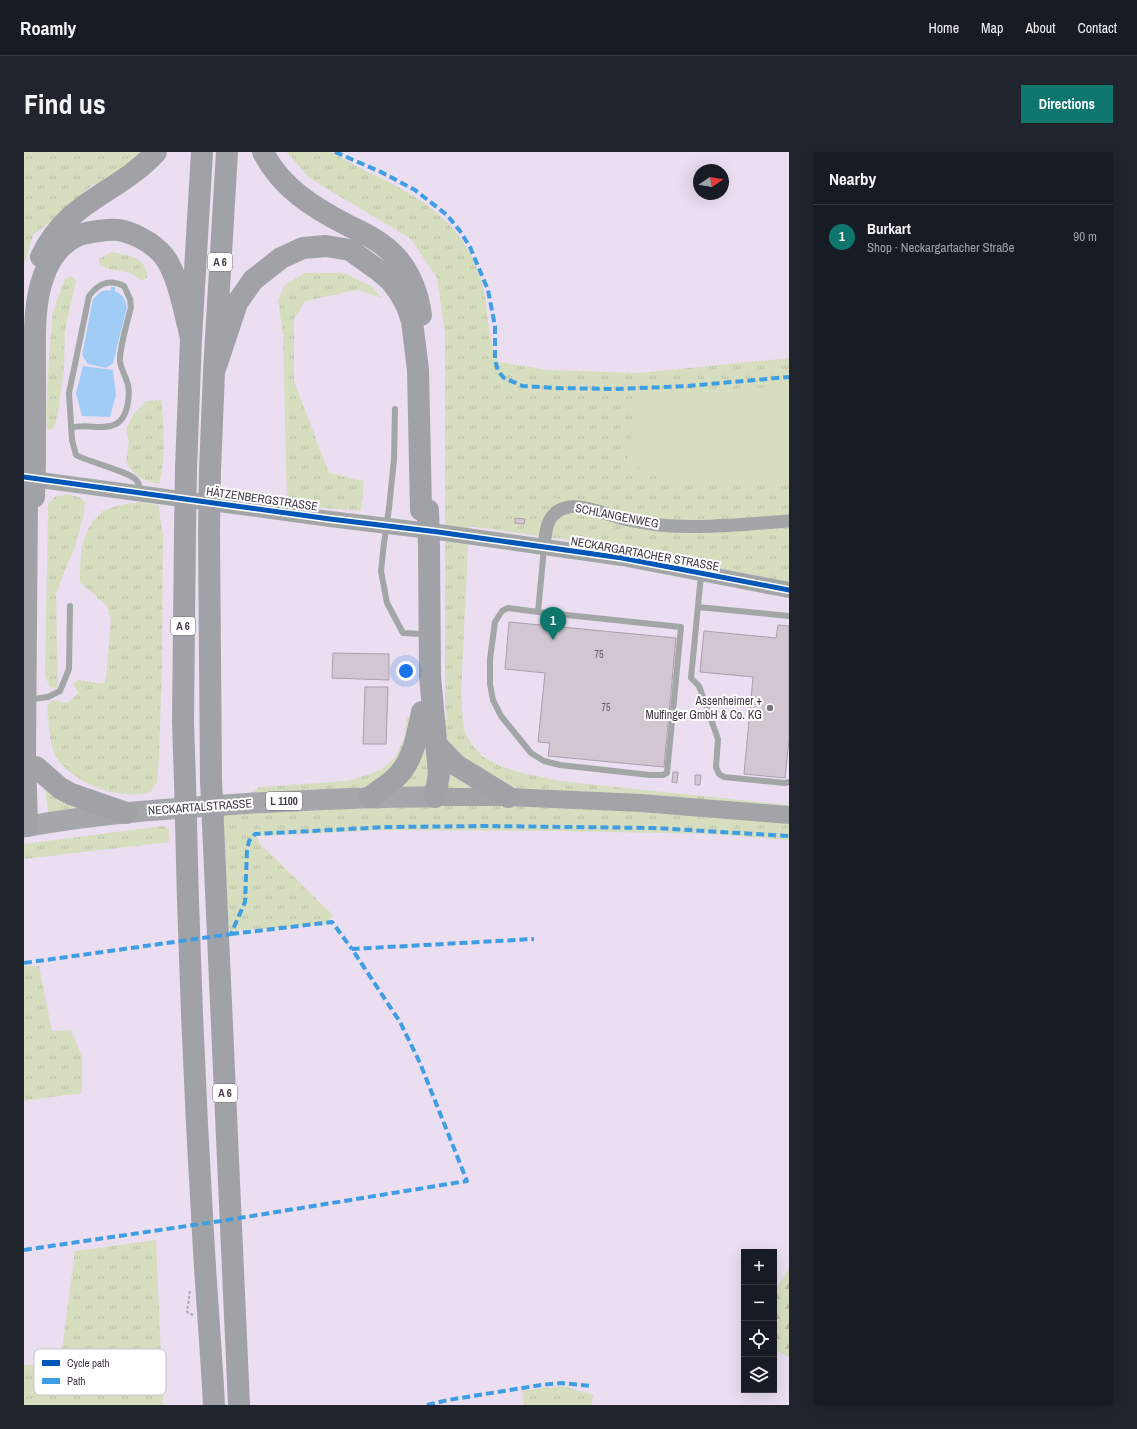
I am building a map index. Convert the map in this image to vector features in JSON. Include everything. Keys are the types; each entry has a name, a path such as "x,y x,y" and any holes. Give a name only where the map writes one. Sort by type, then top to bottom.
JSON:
{"highway":[{"path":"28,760 33,733 29,303 33,282 38,262 48,242 66,220 136,170 156,152"},
{"name":"A 6","path":"202,152 191,338 186,469 183,722 194,1068 214,1405"},
{"name":"A 6","path":"227,152 214,372 209,532 212,780 239,1405"},
{"path":"263,152 275,172 297,194 328,215 367,235 388,249 397,258 414,284 419,302 424,344 424,510"},
{"path":"31,826 28,760 30,478 36,318 43,276 48,265 60,248 80,235 100,231 118,230 138,237 152,245 163,255 171,269 178,288 191,338"},
{"path":"214,372 237,303 253,280 281,258 303,248 326,246 350,250 390,280 407,306 412,321 418,370 430,676 438,774 430,796"},
{"path":"426,548 421,634 422,712 430,796"},
{"path":"370,797 394,780 408,761 416,742 422,712"},
{"path":"436,744 456,765 508,797"},
{"path":"28,760 60,788 71,794 126,813"}],"main road":[{"name":"L 1100","path":"430,796 508,797 641,803 789,815"},
{"name":"NECKARTALSTRASSE","path":"31,826 126,813 222,805 370,797 430,796"}],"street":[{"name":"HÄTZENBERGSTRASSE","path":"30,478 498,540"},
{"name":"SCHLANGENWEG","path":"544,546 546,526 549,520 555,513 570,506 628,520 685,526 717,526 789,521"},
{"name":"NECKARGARTACHER STRASSE","path":"498,540 622,558 789,590"}],"lane":[{"path":"71,428 78,426 109,427 118,423 126,412 128,385 120,362 120,355 131,307 130,298 124,286 115,282 103,284 94,290 89,296 69,393 71,428 72,440 76,455 84,460 130,475 137,480 142,494"},
{"path":"395,409 394,460 381,571 387,603 403,633 421,634"},
{"path":"538,612 544,546"},
{"path":"702,573 691,678 700,686 718,739 716,767 718,774 724,777 785,783 789,782"},
{"path":"33,699 48,697 60,691 67,676 69,669 70,606"},
{"path":"698,607 789,616"},
{"path":"508,608 538,612 681,627 667,773 663,775 650,775 555,764 544,761 531,753 516,736 501,716 493,700 490,684 490,659 495,622 502,611 508,608"}],"green space":[{"path":"24,152 148,152 114,177 92,185 54,219 33,235 24,265"},
{"path":"287,152 330,152 400,188 418,199 450,225 463,241 474,260 482,282 492,343 499,362 548,370 639,373 789,358 789,385 695,393 639,393 666,479 706,479 789,485 789,582 598,544 469,526 461,694 465,733 473,746 483,757 498,765 518,772 560,781 789,805 789,840 711,834 556,831 386,830 257,836 260,844 333,915 327,924 229,931 222,796 247,795 260,787 346,781 364,776 382,769 395,757 404,739 407,717 447,719 445,705 445,332 437,278 411,239 309,178"},
{"path":"112,252 136,258 144,265 148,277 142,281 131,273 109,269 99,265 99,259"},
{"path":"305,273 344,273 371,286 382,298 357,290 305,301 294,319 294,381 329,473 364,481 361,511 287,505 283,335 278,300 285,285"},
{"path":"71,276 76,281 65,330 64,369 58,413 53,430 47,429 46,414 53,311 65,279"},
{"path":"789,385 789,485 706,479 666,479 627,463 639,393 695,393"},
{"path":"161,400 164,431 164,453 159,484 140,477 126,463 129,442 126,429 133,415 146,401"},
{"path":"69,494 81,498 85,503 83,518 75,546 56,593 58,688 50,687 45,676 48,504 56,496"},
{"path":"143,502 158,505 163,535 162,667 159,757 157,782 150,793 129,794 106,791 96,787 76,777 61,763 53,751 47,707 52,700 68,703 78,693 73,684 78,680 103,684 106,678 111,620 107,606 80,582 82,547 87,531 102,511 113,507"},
{"path":"45,787 83,808 48,813"},
{"path":"163,826 169,829 169,842 24,859 24,844"},
{"path":"24,966 39,966 52,1031 71,1030 82,1057 82,1093 24,1101"},
{"path":"156,1240 161,1349 62,1349 75,1251"},
{"path":"789,1269 789,1357 777,1351 777,1287"},
{"path":"34,1364 34,1395 163,1395 163,1405 24,1405 24,1365"},
{"path":"562,1386 594,1395 591,1405 524,1405 522,1391"}],"water":[{"path":"111,287 115,287 115,291 123,298 127,307 113,363 106,368 88,364 82,355 93,299 100,292 106,290 110,291"},
{"path":"83,366 113,370 116,395 110,417 82,416 76,393"}],"building":[{"path":"515,518 525,519 524,524 515,523"},
{"path":"509,622 676,638 664,767 548,756 550,743 538,742 545,673 505,669"},
{"name":"Assenheimer + Mulfinger GmbH & Co. KG","path":"778,625 789,626 789,740 785,778 744,774 753,677 700,672 704,631 776,638"},
{"path":"333,653 389,654 389,680 332,678"},
{"path":"365,687 388,687 386,744 363,744"},
{"path":"673,772 678,772 677,783 672,782"},
{"path":"695,775 701,775 700,785 695,785"}],"marked path":[{"path":"335,152 381,172 415,190 447,215 460,231 470,247 488,290 495,326 495,360 498,371 504,378 523,386 618,389 687,386 789,377"},
{"path":"24,963 231,934 245,902 247,851 249,841 255,834 387,827 486,826 654,828 789,836"},
{"path":"231,934 332,922 352,949"},
{"path":"24,1250 221,1221 467,1181 420,1063 400,1022 352,949 534,939"},
{"path":"427,1405 448,1400 541,1385 561,1383 592,1386"}],"cycle path":[{"path":"24,477 622,558 789,590"}],"place":[{"name":"Burkart","path":"553,640"},
{"name":"Assenheimer + Mulfinger GmbH & Co. KG","path":"770,708"}]}
